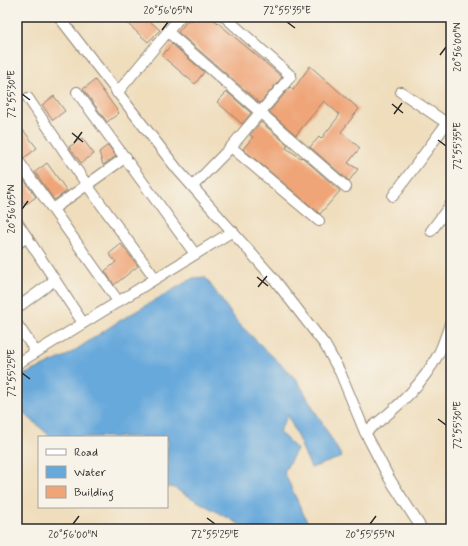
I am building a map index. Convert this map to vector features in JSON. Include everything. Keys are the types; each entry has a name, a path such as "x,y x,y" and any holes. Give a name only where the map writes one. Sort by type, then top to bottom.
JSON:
{"street":[{"path":"59,17 177,169 274,279 325,345 340,372 365,432 392,483 422,529"},
{"path":"117,93 180,17"},
{"path":"193,186 231,147 291,76 226,17"},
{"path":"168,32 262,112 346,187"},
{"path":"76,92 126,157 195,254"},
{"path":"393,196 449,125 402,92"},
{"path":"28,98 87,184 155,278"},
{"path":"231,147 319,221"},
{"path":"53,209 126,157"},
{"path":"17,159 118,301"},
{"path":"431,231 451,204"},
{"path":"17,222 83,323"},
{"path":"17,364 233,231"},
{"path":"17,244 27,237"},
{"path":"17,308 55,280"},
{"path":"365,432 385,417 419,382 439,352 451,321"},
{"path":"17,324 36,352"}],"water":[{"path":"205,277 238,323 297,380 342,457 311,468 288,415 279,432 297,449 284,472 310,528 308,529 248,529 172,487 168,488 168,436 50,436 17,407 17,378 68,355 116,323 193,278"}],"building":[{"path":"120,17 145,17 160,30 148,42"},
{"path":"195,17 211,17 282,77 260,103 178,32 189,19 191,21"},
{"path":"172,44 204,72 195,84 162,56"},
{"path":"310,66 359,109 341,132 360,148 348,163 358,169 349,181 310,147 319,137 321,139 339,116 339,114 324,101 296,135 269,112 290,87 293,90"},
{"path":"95,80 119,113 107,122 83,89"},
{"path":"227,92 251,113 242,124 217,102"},
{"path":"54,96 65,111 53,120 42,105"},
{"path":"261,122 288,145 286,148 301,158 302,157 340,191 320,214 243,149 253,137 250,135"},
{"path":"23,130 37,148 24,158 17,153 17,135"},
{"path":"82,138 94,154 81,163 69,147"},
{"path":"108,145 116,156 103,165 99,152"},
{"path":"47,163 67,191 54,200 35,172"},
{"path":"17,170 36,197 25,205 17,195"},
{"path":"121,244 138,266 114,285 105,271 116,262 109,254"}]}
